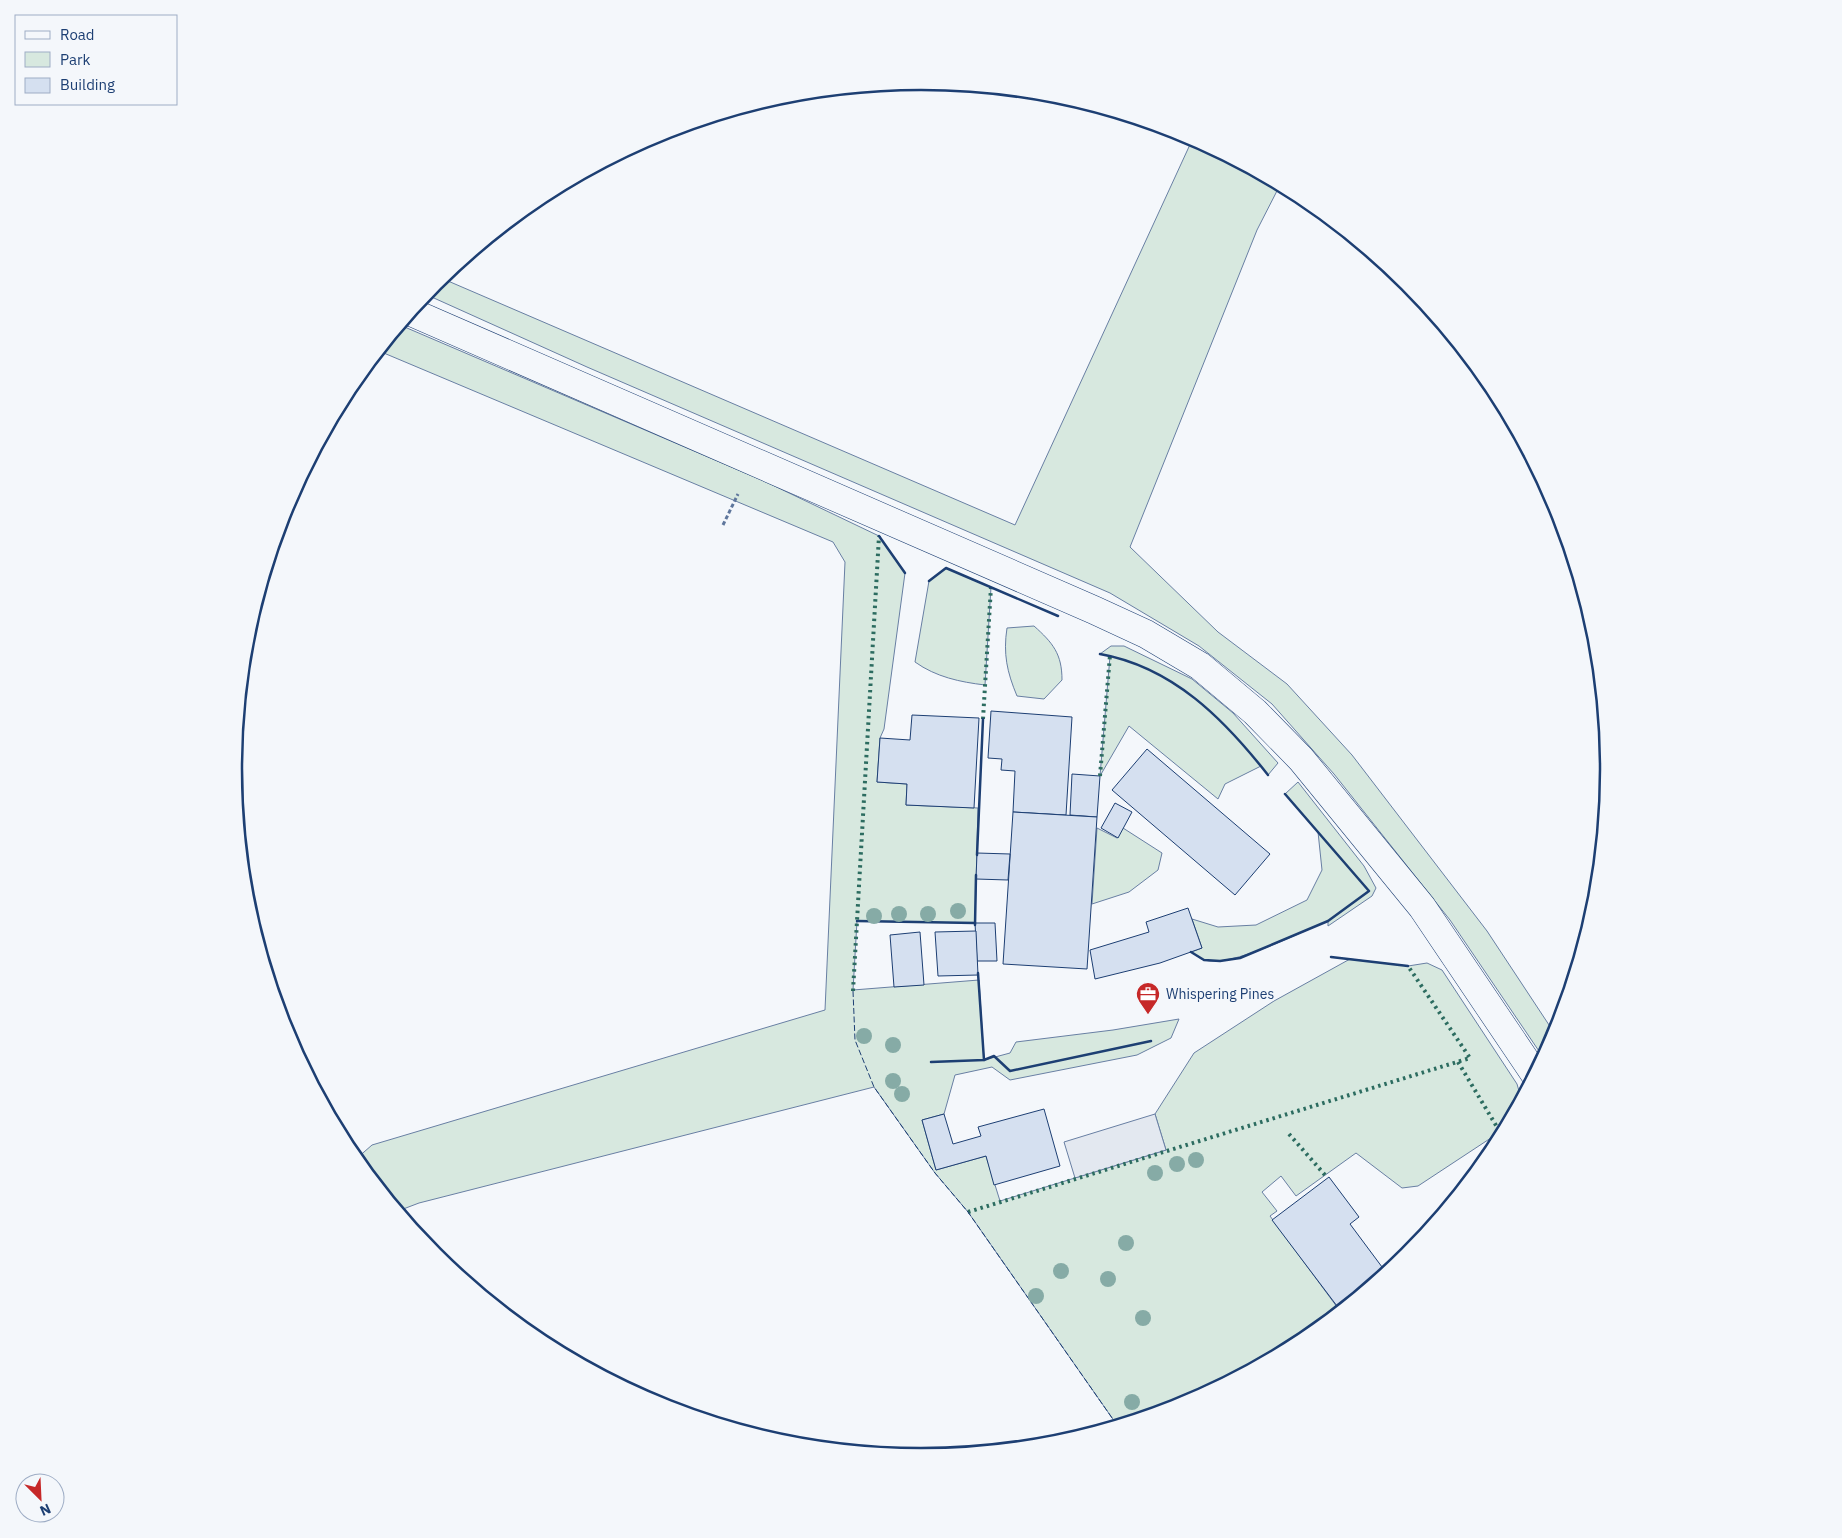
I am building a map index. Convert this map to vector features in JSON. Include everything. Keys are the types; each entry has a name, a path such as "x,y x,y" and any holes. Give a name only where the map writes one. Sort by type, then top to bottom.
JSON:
{"street":[{"path":"417,315 1094,610 1146,634 1200,666 1255,712 1307,766 1422,908 1531,1068"}],"path":[{"path":"723,525 740,490"}],"green space":[{"path":"1189,146 1221,160 1277,191 1257,230 1130,547 1218,632 1287,684 1352,755 1487,931 1549,1025 1538,1050 1450,920 1334,774 1272,704 1199,646 1110,593 587,367 433,298 449,281 1015,525"},
{"path":"406,327 764,481 879,536 905,573 884,729 880,738 877,782 907,784 906,805 978,808 975,923 857,921 853,990 979,980 984,1060 1010,1053 1016,1042 1113,1030 1179,1019 1171,1038 1137,1055 1010,1080 992,1067 955,1075 944,1114 922,1120 936,1170 986,1156 1000,1201 1166,1150 1155,1114 1194,1053 1274,1001 1350,959 1408,966 1427,963 1442,970 1517,1084 1519,1090 1491,1138 1418,1186 1402,1188 1356,1153 1296,1196 1281,1176 1262,1192 1277,1211 1270,1216 1336,1306 1298,1334 1221,1378 1139,1412 1113,1420 968,1212 935,1173 874,1087 419,1203 404,1209 362,1154 372,1145 825,1010 845,562 833,542 384,353"},
{"path":"946,568 991,587 985,685 948,678 931,672 915,662 929,581"},
{"path":"1034,626 1055,650 1062,671 1062,680 1044,699 1017,696 1007,663 1005,646 1007,628"},
{"path":"1111,646 1124,646 1192,679 1233,713 1278,763 1268,775 1261,766 1225,784 1218,799 1129,726 1100,776 1110,656 1100,654"},
{"path":"1298,782 1364,866 1376,888 1372,896 1328,926 1328,921 1266,948 1231,959 1216,961 1201,959 1191,952 1202,948 1192,919 1218,927 1256,925 1307,900 1322,870 1318,832 1285,794"},
{"path":"1097,828 1117,838 1123,828 1162,853 1158,870 1129,892 1092,904"}],"shaded area":[{"path":"1155,1114 1166,1150 1075,1178 1064,1142"}],"building":[{"path":"991,711 1072,717 1066,815 1013,812 1015,771 1001,770 1002,759 988,758"},
{"path":"912,715 979,718 974,808 906,805 907,784 877,782 880,738 910,740"},
{"path":"1147,749 1270,854 1235,895 1112,790"},
{"path":"1072,774 1100,776 1097,817 1070,815"},
{"path":"1115,803 1132,812 1118,838 1101,828"},
{"path":"1013,812 1097,817 1087,969 1003,964"},
{"path":"977,853 1010,854 1008,880 976,879"},
{"path":"1188,908 1202,948 1160,963 1095,979 1090,950 1149,932 1146,922"},
{"path":"975,923 995,923 997,961 977,961"},
{"path":"976,931 978,975 938,976 935,932"},
{"path":"920,932 924,985 894,987 890,935"},
{"path":"1044,1109 1060,1166 994,1185 986,1156 936,1170 922,1120 944,1114 953,1144 981,1136 978,1127"},
{"path":"1329,1177 1359,1217 1350,1224 1382,1267 1337,1306 1272,1220"}],"hedge":[{"path":"853,991 879,536"},
{"path":"983,719 991,587"},
{"path":"1100,776 1110,655"},
{"path":"968,1212 1470,1058 1408,966"},
{"path":"1458,1062 1497,1128"},
{"path":"1289,1134 1325,1175"}],"fence":[{"path":"853,991 855,1040 874,1087 935,1173 968,1212 1113,1420"}],"wall":[{"path":"879,536 905,573"},
{"path":"929,581 946,568 1058,616"},
{"path":"1100,654 1126,661 1151,671 1174,683 1195,698 1233,734 1268,775"},
{"path":"977,855 983,719"},
{"path":"1191,952 1204,960 1220,961 1240,958 1328,921 1369,891 1285,794"},
{"path":"975,925 976,875"},
{"path":"857,921 975,923"},
{"path":"1331,957 1408,966"},
{"path":"978,973 984,1060"},
{"path":"931,1062 984,1060 994,1056 1010,1071 1151,1041"}],"place":[{"name":"Whispering Pines","path":"1148,1015"}]}
